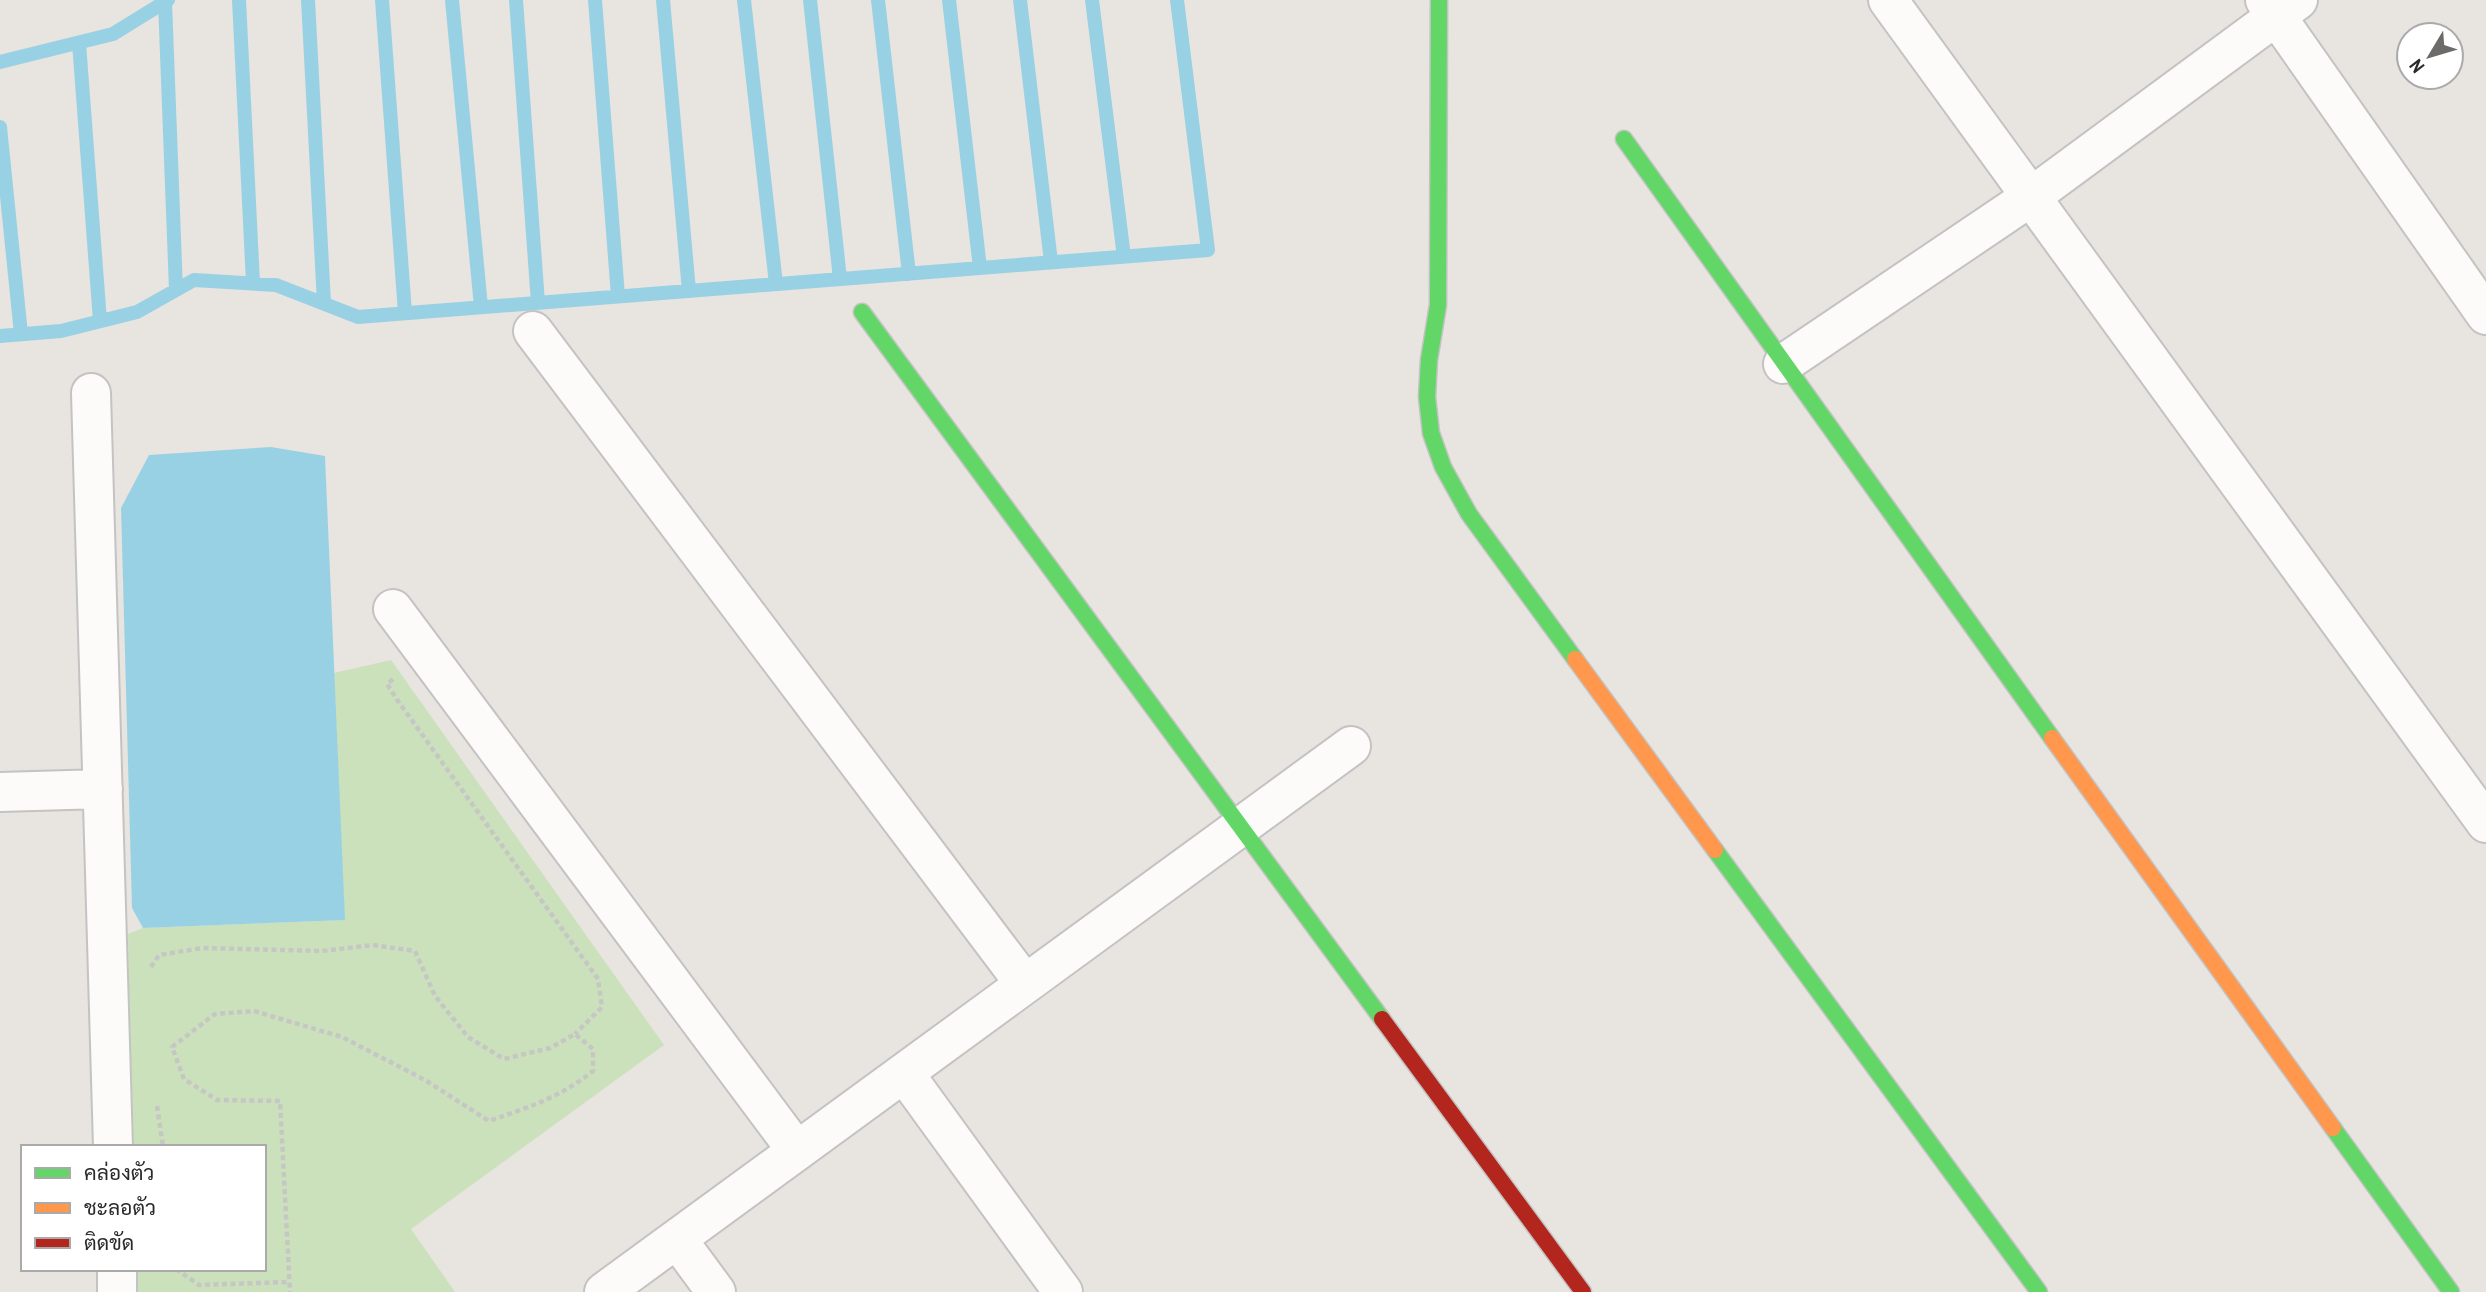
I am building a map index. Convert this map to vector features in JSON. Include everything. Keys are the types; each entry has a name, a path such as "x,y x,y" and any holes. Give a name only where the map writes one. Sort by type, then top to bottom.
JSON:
{"street":[{"path":"1439,0 1438,304 1431,342 1426,404 1436,452 1469,514 2039,1292"},
{"path":"1888,0 2486,824"},
{"path":"1783,364 2032,196 2279,5 2486,315"},
{"path":"1624,139 2451,1292"},
{"path":"862,312 1583,1292"},
{"path":"533,331 1025,984"},
{"path":"92,393 113,1145"},
{"path":"393,609 797,1151"},
{"path":"604,1292 1351,746"},
{"path":"0,792 103,789"},
{"path":"904,1073 1063,1292"},
{"path":"677,1239 716,1292"},
{"path":"117,1271 117,1292"}],"path":[{"path":"145,978 159,955 202,948 322,951 373,945 415,951 435,996 468,1037 505,1059 550,1048 575,1034 601,1007 598,979 387,684 425,651"},
{"path":"290,1292 280,1101 217,1100 184,1079 173,1047 215,1014 254,1011 342,1037 425,1080 489,1121 547,1101 576,1085 593,1071 593,1049 575,1034"},
{"path":"155,1094 163,1145"},
{"path":"179,1271 199,1285 289,1282"}],"green space":[{"path":"391,660 664,1045 411,1229 455,1292 135,1292 134,1271 266,1271 266,1145 132,1145 128,934 143,928 344,920 334,673"}],"water":[{"path":"271,447 325,456 345,920 143,928 132,908 121,508 149,455"}],"waterway":[{"path":"0,62 113,34 168,0"},
{"path":"239,0 253,283"},
{"path":"308,0 324,303"},
{"path":"382,0 405,313"},
{"path":"452,0 481,307"},
{"path":"516,0 538,303"},
{"path":"595,0 618,296"},
{"path":"663,0 689,291"},
{"path":"744,0 776,284"},
{"path":"810,0 840,279"},
{"path":"878,0 909,274"},
{"path":"949,0 980,268"},
{"path":"1020,0 1051,262"},
{"path":"1092,0 1124,257"},
{"path":"0,336 61,331 137,312 194,280 276,285 358,317 1208,250 1177,0"},
{"path":"165,2 176,290"},
{"path":"79,43 100,321"},
{"path":"0,127 21,334"}],"traffic: fast":[{"path":"1439,0 1438,305 1429,360 1427,397 1431,433 1443,467 1469,514 1575,659"},
{"path":"1624,139 2052,738"},
{"path":"862,312 1382,1019"},
{"path":"1715,850 2039,1292"},
{"path":"2333,1128 2451,1292"}],"traffic: slow":[{"path":"1575,659 1715,850"},
{"path":"2052,738 2333,1128"}],"traffic: jam":[{"path":"1382,1019 1583,1292"}]}
